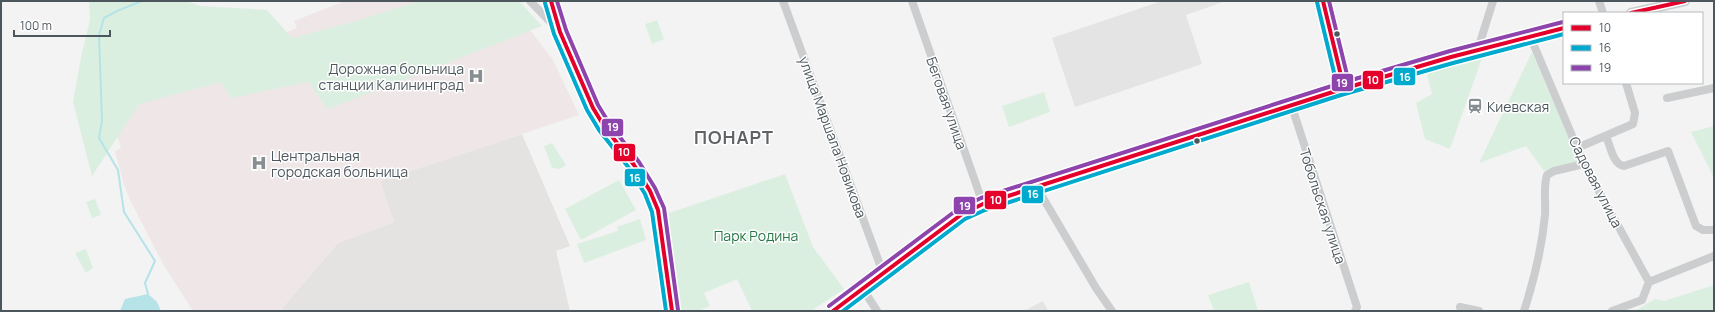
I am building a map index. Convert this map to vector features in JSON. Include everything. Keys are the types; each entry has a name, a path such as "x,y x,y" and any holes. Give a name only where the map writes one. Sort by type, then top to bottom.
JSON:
{"main road":[{"path":"551,1 560,32 592,108 634,165 650,191 658,210 672,311"},
{"path":"1636,12 1685,1"},
{"path":"832,311 962,214 983,204 1291,104 1478,49 1563,28"}],"street":[{"path":"530,1 560,32"},
{"name":"улица Маршала Новикова","path":"783,1 883,273"},
{"name":"Беговая улица","path":"912,1 983,204"},
{"path":"1323,1 1344,88"},
{"path":"1478,49 1493,1"},
{"path":"1599,1 1604,12"},
{"name":"Садовая улица","path":"1528,36 1584,164 1649,282"},
{"path":"1577,148 1633,124 1635,113 1626,84"},
{"path":"1667,98 1714,88"},
{"name":"Тобольская улица","path":"1291,104 1356,309"},
{"path":"1606,136 1616,162 1620,166 1624,166 1668,150 1696,226 1703,230 1714,230"},
{"path":"1524,311 1537,262 1544,215 1545,182 1547,175 1554,171 1584,164"},
{"path":"1036,186 1096,288 1112,311"},
{"path":"1612,311 1642,300 1649,282 1714,256"},
{"path":"863,289 877,311"},
{"path":"1460,307 1479,311"}],"shaded area":[{"name":"Центральная городская больница","path":"345,1 508,1 553,60 579,115 380,181 394,222 338,243 283,307 283,311 193,311 163,264 131,202 124,185 115,151 121,148 108,105 297,28 294,21"},
{"path":"1162,1 1226,1 1186,15 1202,64 1075,107 1052,38"},
{"path":"522,134 570,246 556,251 570,311 283,311 283,307 338,243 394,222 380,181"},
{"path":"1043,301 1048,311 1024,311"}],"green space":[{"path":"89,1 186,1 201,6 267,10 292,38 356,21 419,1 519,1 542,26 328,109 308,82 231,98 221,82 139,104 92,176 73,102 81,57 90,20"},
{"path":"657,20 664,39 652,44 645,24"},
{"path":"1532,52 1579,161 1544,171 1526,146 1479,163"},
{"path":"1482,58 1450,149 1425,139 1416,103 1432,94 1427,74"},
{"path":"1044,92 1050,112 1009,127 1002,106"},
{"path":"1714,126 1714,178 1691,132"},
{"path":"552,143 566,165 560,169 552,168 544,146"},
{"name":"Парк Родина","path":"785,174 813,247 844,289 811,311 752,311 737,279 704,293 710,306 698,311 677,311 660,216"},
{"path":"619,180 636,210 581,240 565,209"},
{"path":"95,199 101,215 92,218 86,202"},
{"path":"640,219 646,240 584,263 577,244 618,231 617,227"},
{"path":"86,249 93,268 86,273 75,253"},
{"path":"1249,282 1258,311 1214,311 1208,295"},
{"path":"1714,285 1714,311 1635,311 1655,299 1664,301"}],"water":[{"path":"148,294 157,302 161,311 120,311 125,299"}],"waterway":[{"path":"142,1 104,18 99,35 102,121 99,138 118,170 124,212 155,261 145,283 148,294"}],"transit line":[{"name":"10","path":"551,1 560,32 593,108 604,126 634,165 650,191 658,210 672,311"},
{"name":"19","path":"557,1 566,30 598,105 609,123 639,162 655,188 664,208 678,310"},
{"name":"10","path":"1323,1 1344,88"},
{"name":"19","path":"1329,1 1350,87"},
{"name":"10","path":"1636,12 1685,1"},
{"name":"16","path":"1317,2 1338,89"},
{"name":"16","path":"545,3 554,34 587,110 599,130 629,168 645,194 652,212 666,311"},
{"name":"19","path":"829,306 958,209 981,198 1338,84 1450,51 1563,22"},
{"name":"10","path":"833,311 962,214 983,204 1339,90 1451,57 1563,28"},
{"name":"16","path":"843,311 965,219 985,210 1341,95 1453,63 1563,34"}],"place":[{"name":"Дорожная больница станции Калининград","path":"476,76"},
{"name":"Киевская","path":"1475,106"},
{"name":"Центральная городская больница","path":"259,163"}],"district":[{"name":"ПОНАРТ","path":"734,137"}]}
